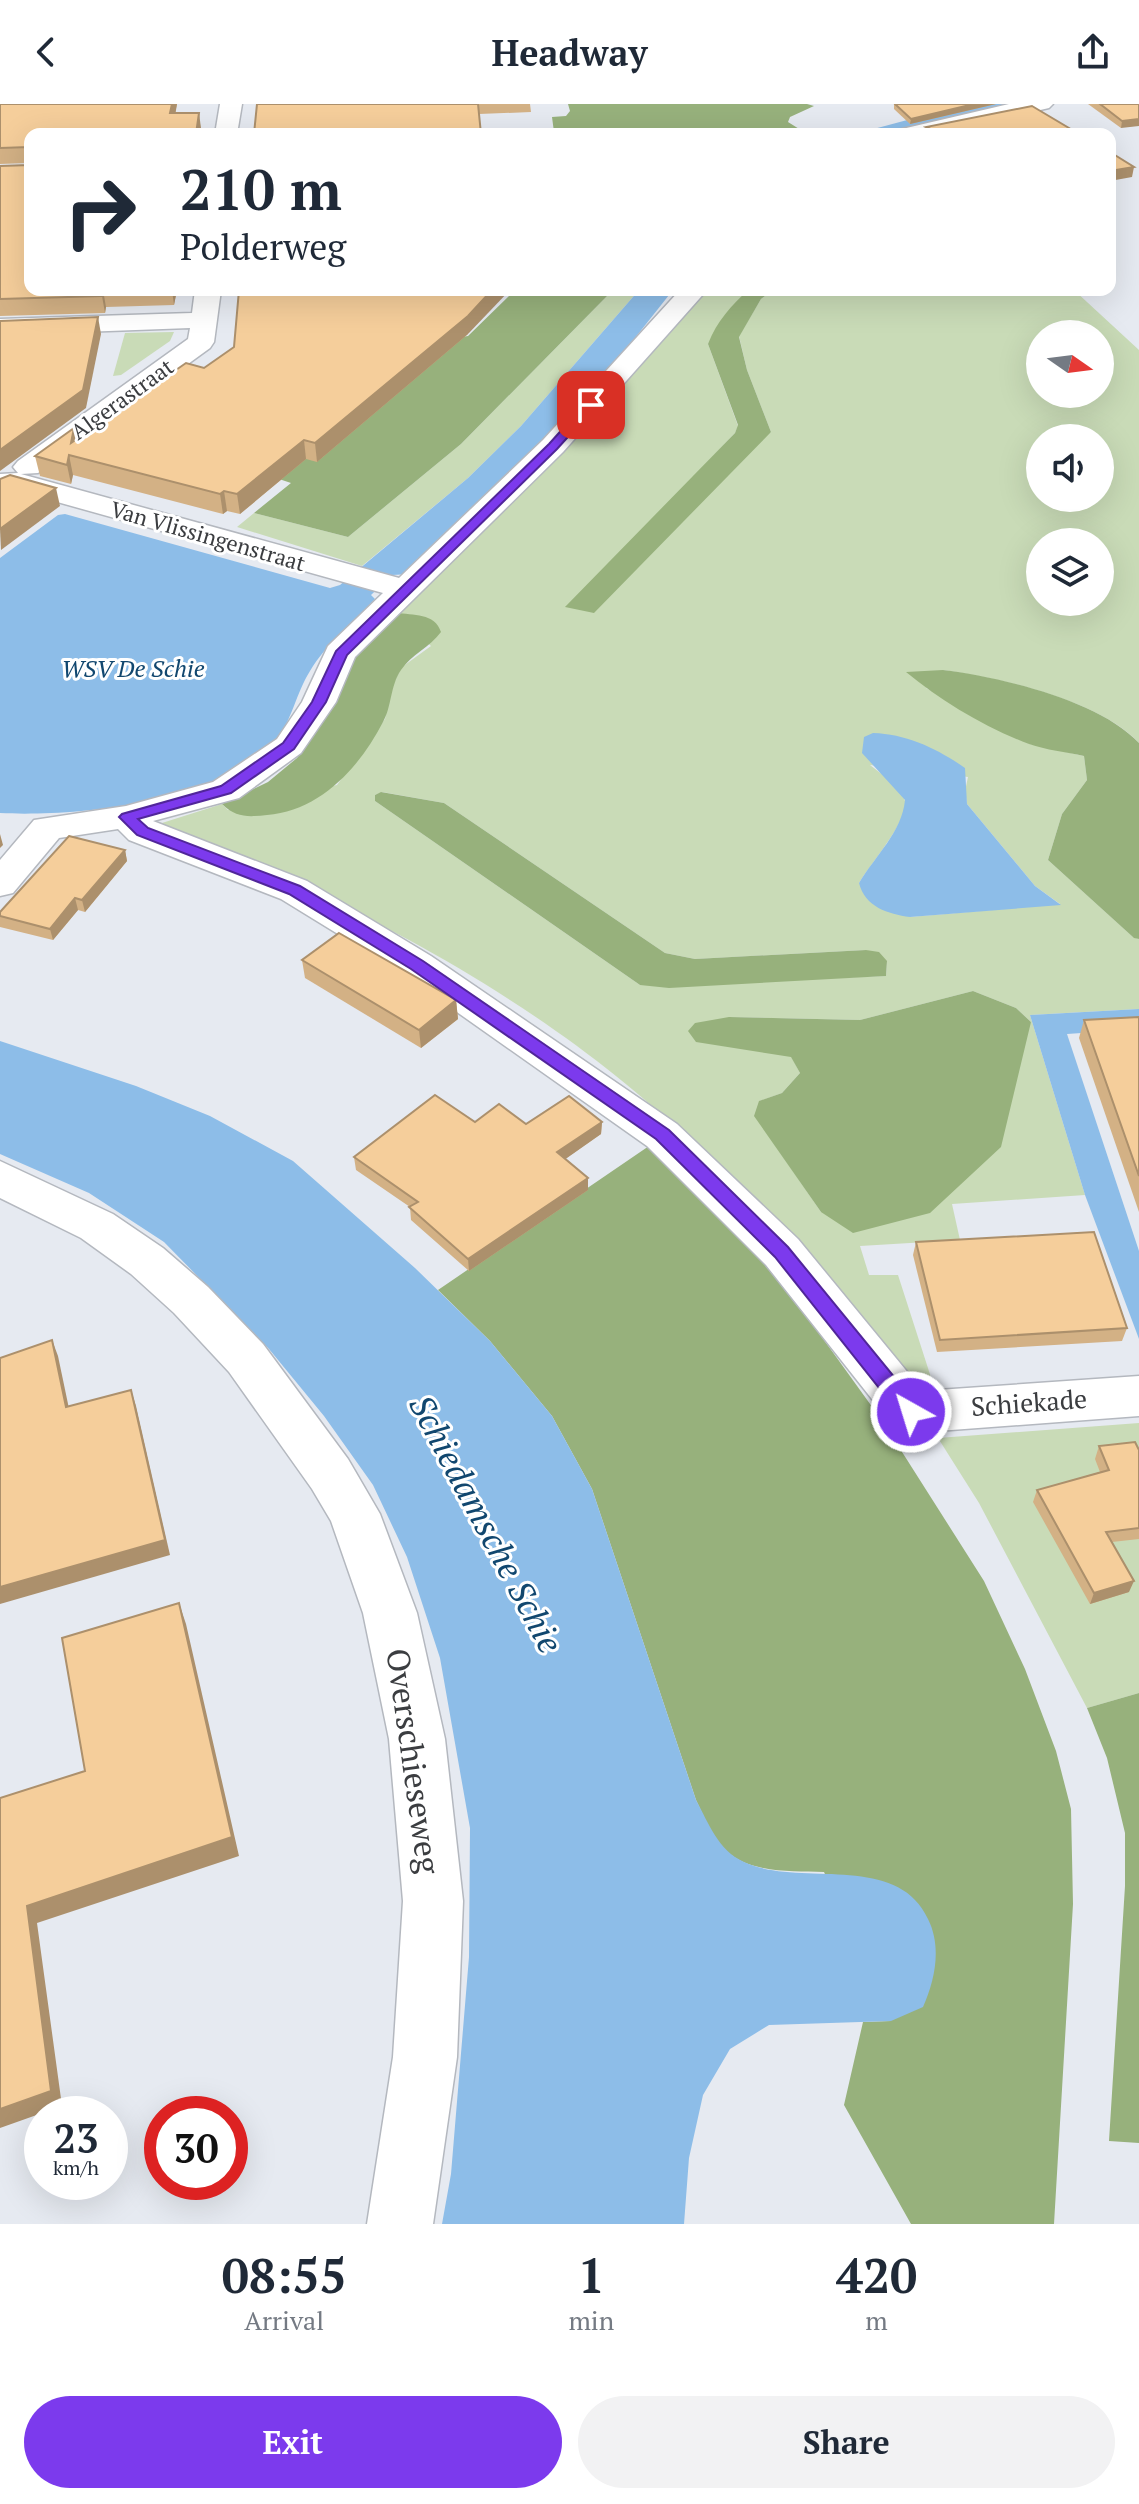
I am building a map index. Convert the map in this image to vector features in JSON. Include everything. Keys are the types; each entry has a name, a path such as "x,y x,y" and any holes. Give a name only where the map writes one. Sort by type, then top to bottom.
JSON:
{"street":[{"path":"227,128 231,104"},
{"path":"933,128 1042,104"},
{"name":"Algerastraat","path":"5,484 201,342 207,296"},
{"path":"0,884 47,828 127,817 226,790 289,746 319,702 340,653 398,589 553,446 689,296"},
{"path":"0,327 204,320"},
{"name":"Van Vlissingenstraat","path":"5,484 398,589"},
{"name":"Schiekade","path":"127,817 142,832 294,890 417,965 662,1135 782,1252 911,1412 1139,1396"},
{"name":"Overschieseweg","path":"0,1178 97,1226 147,1261 191,1300 246,1358 330,1474 354,1514 390,1613 417,1739 433,1901 425,2057 400,2224"}],"green space":[{"path":"568,104 814,106 790,117 788,122 798,128 553,128 552,117 566,116 570,111"},
{"path":"509,296 607,296 461,444 348,537 254,513 291,483 273,477 449,339 468,336"},
{"path":"607,296 634,296 521,426 468,478 362,566 237,527 254,513 348,537 461,444"},
{"path":"688,296 744,296 708,344 738,426 735,433 679,492 771,432 747,370 739,336 765,296 1080,296 1106,320 1026,320 1026,408 1114,408 1114,327 1139,350 1139,743 1100,715 1020,685 943,670 926,688 1030,744 1084,756 1087,780 1062,814 1048,860 1133,937 1139,939 1139,1009 1030,1015 1085,1195 952,1204 960,1240 860,1246 869,1275 898,1275 936,1393 922,1394 777,1233 687,1139 605,1067 558,1032 458,968 356,913 288,883 143,829 222,804 228,810 337,785 385,719 390,690 402,667 431,646 396,613","holes":["870,765 968,777 965,791 967,804 1035,886 1060,904 910,917 859,883 895,830 905,809 900,791","382,792 444,803 665,953 695,959 866,950 887,962 886,976 640,985 375,801 375,795","973,991 1016,1008 1031,1022 821,1212 755,1116 760,1101 782,1093 800,1073 791,1056 763,1050 729,1017 860,1020"]},
{"path":"742,296 765,296 739,337 747,370 771,432 594,613 565,607 735,433 738,425 708,344 725,314"},
{"path":"174,332 170,341 121,375 113,376 125,333"},
{"path":"396,613 429,618 441,632 401,670 383,722 350,770 321,796 286,812 243,816 222,804 268,782 297,758 309,741 347,659"},
{"path":"943,670 1020,685 1074,703 1100,714 1139,743 1139,939 1134,938 1048,860 1062,814 1087,780 1084,756 1013,738 949,703 906,672"},
{"path":"381,792 444,803 665,953 695,959 866,950 879,952 887,961 886,976 669,988 640,985 375,801 375,795"},
{"path":"973,991 1016,1008 1031,1022 1001,1147 930,1213 853,1233 821,1212 754,1116 759,1101 782,1093 800,1073 791,1057 696,1042 688,1031 695,1023 729,1017 860,1020"},
{"path":"649,1146 788,1290 883,1422 984,1581 1025,1669 1056,1751 1071,1809 1073,1904 1054,2224 911,2224 844,2105 863,2022 891,2021 824,1872 783,1871 743,1862 731,1855 713,1836 696,1800 592,1489 552,1416 490,1341 438,1290"},
{"path":"1139,1423 1139,1693 1087,1708 979,1503 938,1438"},
{"path":"1139,1693 1139,2143 1109,2141 1125,1886 1125,1833 1107,1758 1087,1708"}],"water":[{"path":"967,104 1021,104 915,128 877,128"},
{"name":"WSV De Schie","path":"634,296 668,296 589,396 411,574 392,575 371,595 375,599 317,661 281,734 253,763 222,779 147,802 67,812 0,813 0,558 58,515 65,514 330,588 340,585 468,478 521,426"},
{"path":"873,733 898,736 922,744 965,768 967,804 1035,886 1061,905 910,917 872,904 859,883 899,823 905,800 862,753 864,737"},
{"path":"1139,1009 1139,1029 1067,1034 1139,1251 1139,1339 1085,1195 1030,1015"},
{"name":"Schiedamsche Schie","path":"0,1041 136,1086 210,1116 293,1161 415,1268 490,1341 552,1416 592,1489 696,1800 727,1851 744,1862 766,1869 871,1878 894,1885 913,1898 928,1919 936,1952 931,1986 923,2007 891,2021 769,2025 730,2049 703,2095 689,2158 684,2224 442,2224 451,2174 469,1957 470,1828 440,1658 407,1557 373,1485 324,1416 269,1349 164,1242 89,1193 0,1154"}],"building":[{"path":"0,104 172,104 170,113 199,113 197,128 24,128 24,147 0,148"},
{"path":"257,104 478,104 480,128 255,128"},
{"path":"895,104 974,104 911,119"},
{"path":"1100,104 1139,104 1139,119 1122,121"},
{"path":"1032,106 1069,128 928,128 926,127"},
{"path":"1116,156 1134,167 1116,170"},
{"path":"24,165 24,296 102,296 0,299 0,166"},
{"path":"238,296 486,296 468,316 315,443 304,440 237,494 224,491 220,494 69,455 67,465 35,456 74,428 71,443 186,363 204,368 234,347"},
{"path":"98,317 83,390 0,450 0,321"},
{"path":"10,475 56,488 0,529 0,479"},
{"path":"69,836 125,850 82,900 75,898 50,929 0,916 0,912"},
{"path":"339,933 456,1000 419,1030 302,960"},
{"path":"1139,1017 1139,1176 1084,1020"},
{"path":"435,1095 475,1122 499,1104 526,1124 569,1096 602,1122 557,1152 588,1178 468,1259 409,1207 418,1202 354,1157"},
{"path":"1094,1232 1127,1328 940,1340 916,1242"},
{"path":"52,1340 66,1407 131,1390 165,1540 0,1587 0,1358"},
{"path":"1135,1442 1139,1450 1139,1528 1106,1532 1134,1581 1094,1593 1037,1490 1109,1470 1099,1446"},
{"path":"179,1603 232,1837 27,1906 51,2091 24,2096 24,2101 0,2109 0,1798 85,1771 62,1638"}],"route":[{"path":"591,405 553,446 340,653 319,702 289,746 226,790 127,817 142,832 294,890 417,965 662,1135 782,1252 911,1412"}]}
